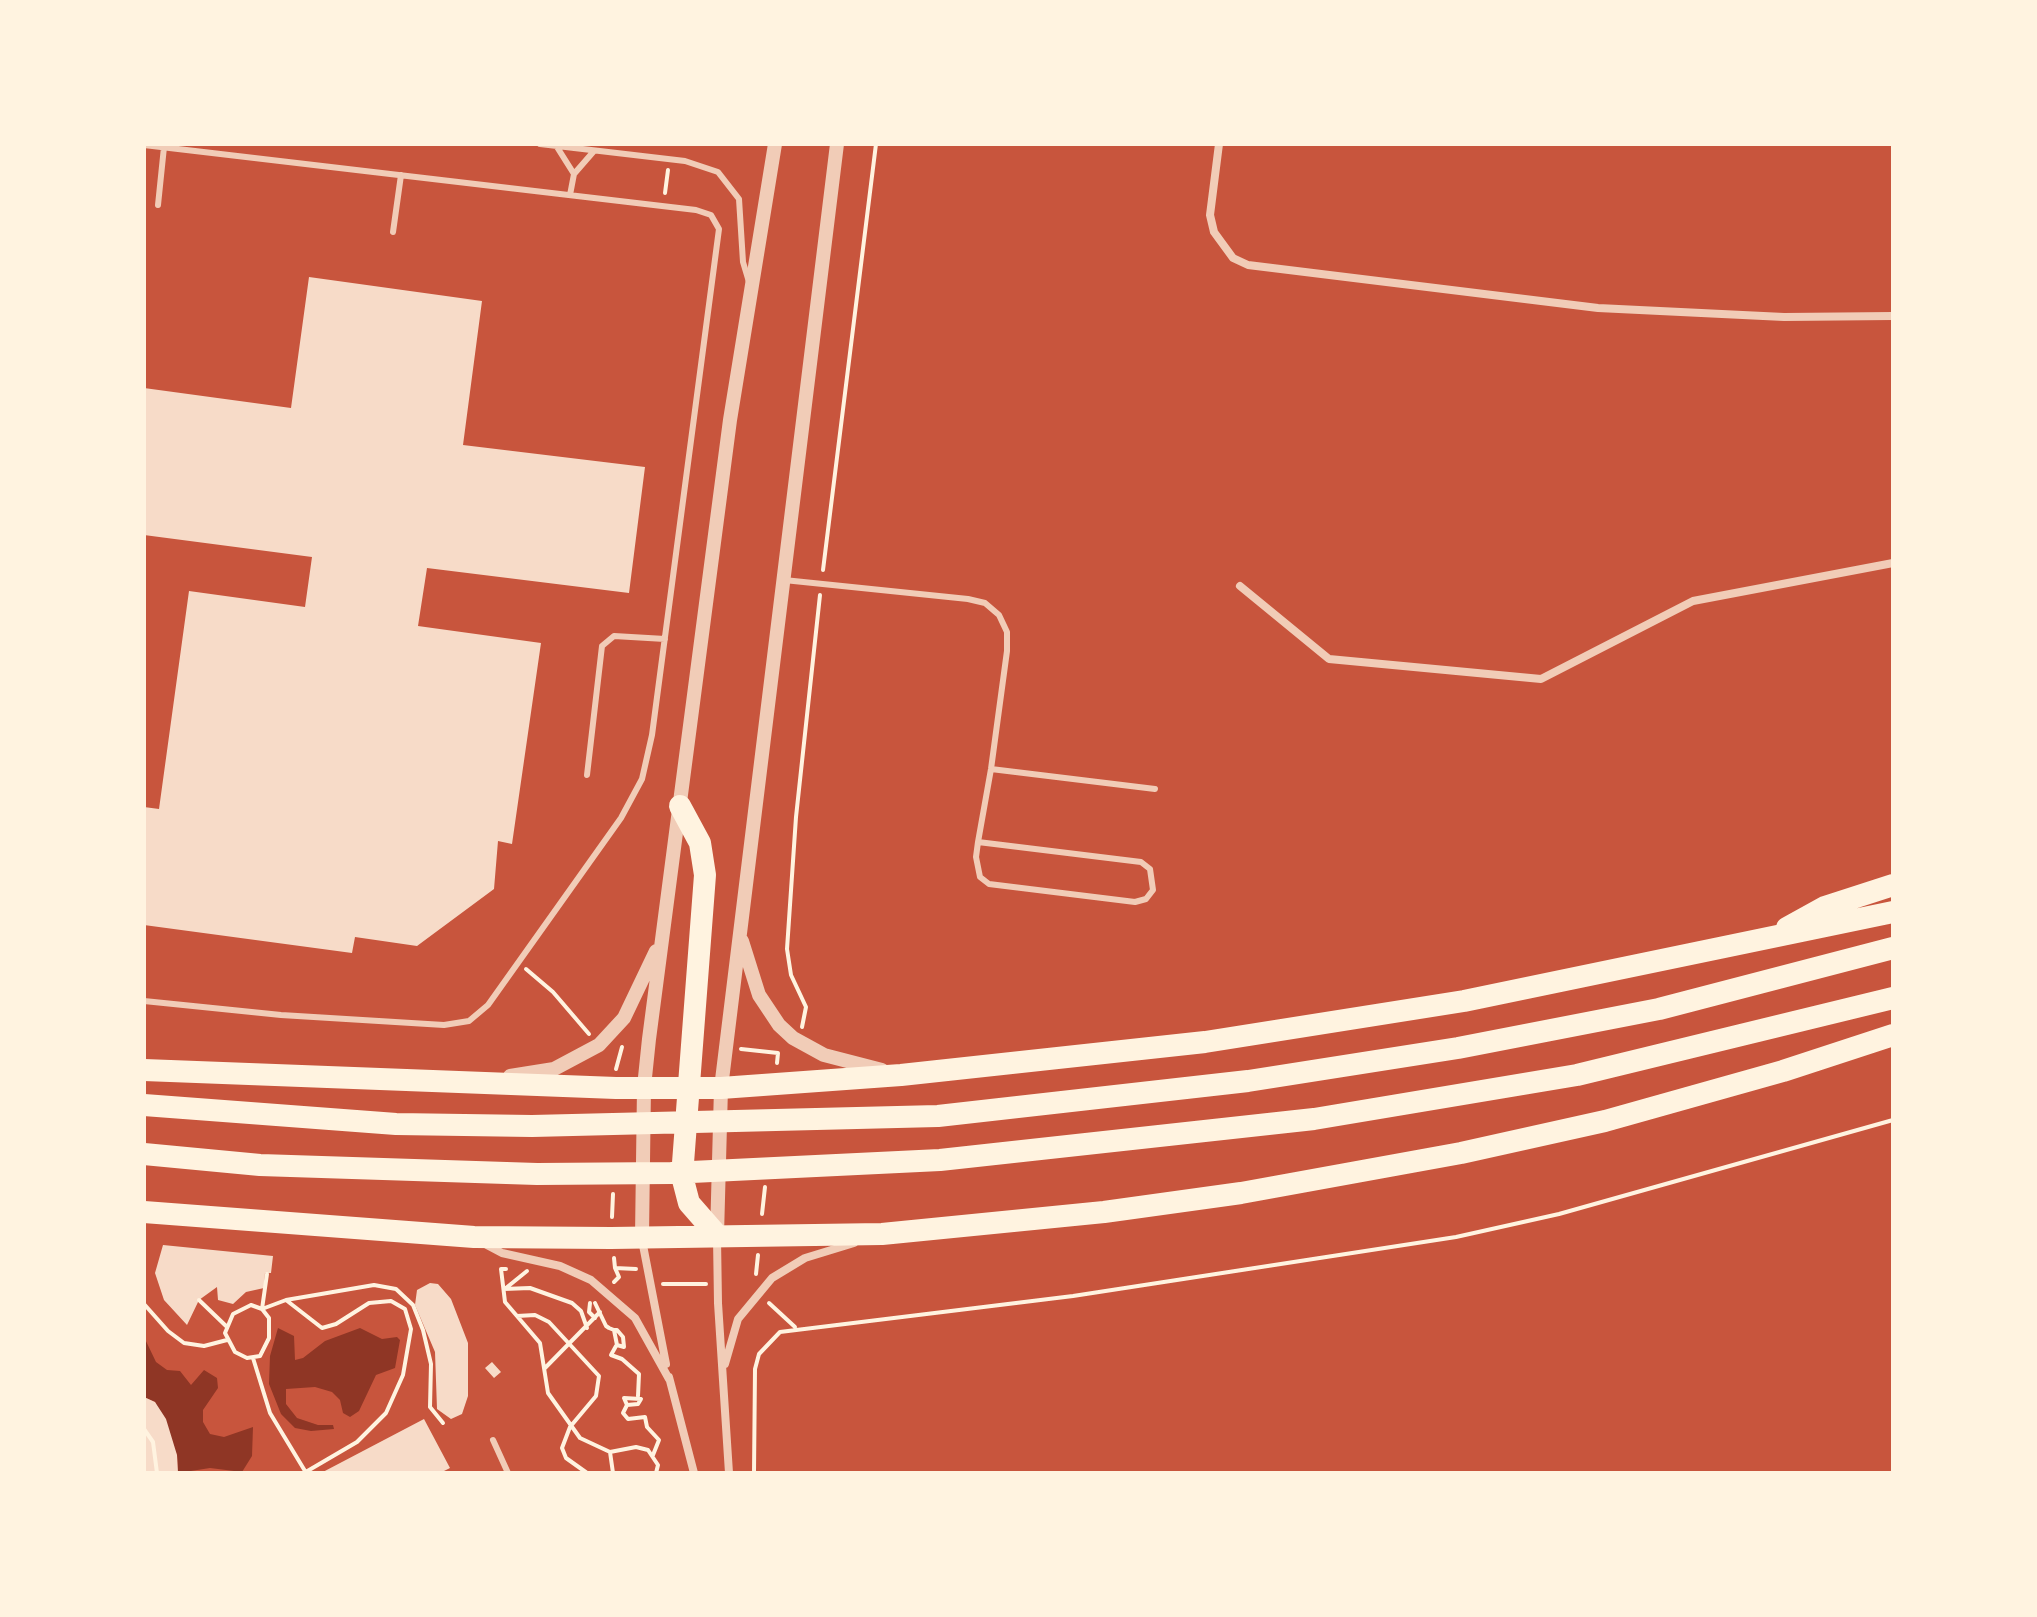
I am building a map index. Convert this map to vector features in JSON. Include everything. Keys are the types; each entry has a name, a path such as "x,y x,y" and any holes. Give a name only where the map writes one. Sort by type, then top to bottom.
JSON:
{"highway":[{"path":"680,806 700,843 705,875 682,1162 684,1190 697,1216 717,1235"},
{"path":"1776,936 1825,907 1893,885"},
{"path":"144,1070 687,1088 901,1075 1205,1042 1464,1001 1893,912"},
{"path":"144,1105 396,1124 548,1126 938,1116 1248,1081 1458,1048 1659,1009 1893,948"},
{"path":"144,1154 260,1165 671,1173 940,1160 1314,1119 1577,1075 1893,998"},
{"path":"144,1212 474,1237 882,1234 1104,1212 1225,1195 1461,1153 1605,1121 1783,1071 1893,1035"}],"street":[{"path":"694,1473 669,1379 642,1236 644,1087 730,420 775,144"},
{"path":"729,1473 717,1235 721,1088 837,144"},
{"path":"1219,144 1210,215 1214,232 1227,252 1248,265 1598,308 1784,317 1893,316"},
{"path":"1240,586 1329,659 1541,679 1693,601 1893,563"},
{"path":"740,933 759,995 774,1018 793,1038 824,1055 901,1075"},
{"path":"465,1082 554,1069 599,1045 634,1002 663,936"},
{"path":"722,1377 732,1334 758,1292 780,1273 805,1258 882,1234"},
{"path":"474,1237 502,1253 576,1272 605,1290 645,1331 669,1379"}],"lane":[{"path":"540,144 702,164 718,172 731,184 743,216 743,262 752,288"},
{"path":"144,145 663,205 704,211 711,215 719,229 665,639 642,779 621,818 517,963 479,1014 456,1025 281,1015 144,1001"},
{"path":"556,146 574,174"},
{"path":"158,205 164,147"},
{"path":"570,195 574,174 594,151"},
{"path":"393,232 401,175"},
{"path":"784,580 985,603 999,615 1007,632 1007,651 978,842 976,868 989,884 1135,902 1146,899 1153,890 1150,869 1141,862 978,842"},
{"path":"587,775 602,646 614,636 665,639"},
{"path":"991,769 1155,789"},
{"path":"493,1440 506,1470 495,1473"}],"path":[{"path":"663,205 670,159"},
{"path":"517,963 553,992 617,1069"},
{"path":"754,1473 755,1369 759,1354 780,1332 795,1327 1073,1296 1456,1237 1559,1214 1893,1120"},
{"path":"605,1290 619,1277 615,1268"},
{"path":"539,1272 501,1269 505,1302 540,1343 548,1393 570,1427 584,1441 610,1452 642,1447 653,1455 658,1465 656,1473"},
{"path":"504,1289 528,1271"},
{"path":"267,1274 262,1309 270,1323 269,1345 260,1356 253,1358 235,1352 227,1340 226,1326 239,1309 251,1305 262,1309 286,1300 381,1285 396,1289 408,1299 428,1347 430,1407 443,1423"},
{"path":"504,1289 530,1288 572,1303 581,1311 587,1328"},
{"path":"587,1292 595,1299 606,1326 614,1330 625,1344 617,1345 610,1353 627,1362 639,1374 640,1403 627,1405 625,1417 645,1417 648,1430 658,1437 658,1448 653,1455"},
{"path":"758,1292 795,1327"},
{"path":"402,1307 408,1299"},
{"path":"199,1300 226,1326"},
{"path":"253,1358 276,1424 305,1473 373,1429 399,1385 411,1329 402,1307 391,1301 376,1300 336,1324 322,1328 286,1300"},
{"path":"590,1303 589,1312 595,1318"},
{"path":"144,1304 168,1331 184,1343 204,1346 227,1340"},
{"path":"543,1370 600,1312"},
{"path":"515,1316 542,1317 596,1369 600,1383 596,1396 570,1427 563,1444 563,1453 587,1473"},
{"path":"614,1330 617,1345"},
{"path":"608,1341 614,1339"},
{"path":"144,1429 153,1442 157,1473"},
{"path":"610,1452 613,1473"}],"shaded area":[{"path":"278,1328 294,1336 295,1360 303,1358 325,1341 360,1328 382,1339 397,1337 400,1340 395,1368 376,1375 359,1411 350,1417 343,1413 340,1400 332,1392 315,1387 286,1389 286,1404 297,1418 318,1425 333,1425 334,1429 311,1431 295,1428 281,1414 269,1384 270,1356"},
{"path":"144,1337 156,1362 167,1370 180,1371 191,1385 204,1370 217,1378 218,1388 203,1410 203,1422 210,1434 224,1437 253,1427 252,1456 242,1472 210,1468 178,1473 177,1455 155,1402 144,1397"}],"building":[{"path":"309,277 482,301 463,445 645,467 629,593 427,568 418,626 541,643 512,844 498,841 494,889 417,946 355,937 352,953 144,925 144,807 159,809 189,591 305,607 312,557 144,535 144,388 291,408"},
{"path":"163,1245 273,1256 271,1273 265,1273 264,1288 246,1292 233,1304 218,1300 217,1287 199,1300 187,1325 164,1300 155,1273"},
{"path":"430,1283 438,1284 451,1299 468,1343 468,1396 462,1414 451,1419 437,1409 435,1352 415,1305 417,1290"},
{"path":"492,1362 501,1372 494,1378 485,1368"},
{"path":"144,1397 155,1402 166,1419 177,1455 178,1473 144,1473"},
{"path":"424,1419 450,1468 440,1473 321,1473"}]}
